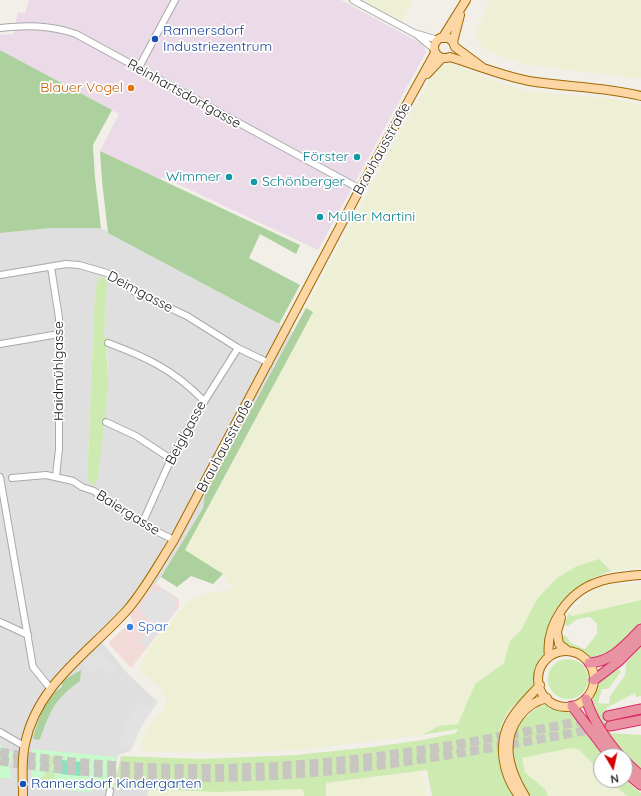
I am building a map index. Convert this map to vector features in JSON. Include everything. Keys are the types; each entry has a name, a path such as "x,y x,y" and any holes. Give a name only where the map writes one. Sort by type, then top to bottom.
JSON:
{"highway":[{"path":"589,663 600,663 614,655 641,629"},
{"path":"594,680 627,654 641,639"},
{"path":"586,699 590,711 603,735 614,748"},
{"path":"572,706 604,748"},
{"path":"608,716 641,709"},
{"path":"610,726 638,721"},
{"path":"633,768 641,776"},
{"path":"633,779 641,786"}],"main road":[{"path":"464,3 441,38 454,44 482,67"},
{"path":"454,44 464,3"},
{"name":"Brauhausstraße","path":"23,796 24,746 32,718 50,688 65,670 128,608 153,575 174,540 269,363 441,38"},
{"name":"Brauhausstraße","path":"420,80 454,53 454,44"},
{"path":"434,51 446,58 528,80 611,90 641,96"},
{"path":"549,657 552,630 563,608 572,597 597,582 614,577 641,575"},
{"path":"563,608 558,632 559,644 568,651 579,654 589,663 593,672 594,680 590,693 586,699 572,706 558,705 547,698 540,685 540,670 549,657 556,653 568,651"},
{"path":"519,796 513,788 506,770 502,747 510,720 540,685"},
{"path":"525,796 512,772 508,752 509,739 513,728 523,712 531,705 547,698"}],"street":[{"path":"138,69 176,0"},
{"path":"353,0 414,33 434,51"},
{"name":"Reinhartsdorfgasse","path":"0,28 38,25 59,28 76,34 360,189"},
{"path":"414,33 441,38"},
{"name":"Deimgasse","path":"0,275 66,264 79,265 107,273 135,292 187,316 238,348 269,363"},
{"name":"Haidmühlgasse","path":"51,267 59,318 59,449 56,476"},
{"path":"0,344 59,334"},
{"path":"108,343 152,360 170,370 190,386 203,400"},
{"name":"Beiglgasse","path":"142,524 171,459 203,400 238,348"},
{"path":"106,422 136,436 171,459"},
{"name":"Baiergasse","path":"12,478 36,475 56,476 94,491 142,524 174,540"},
{"path":"0,477 2,504 33,667 50,688"},
{"path":"0,622 28,635"},
{"path":"0,732 24,746"}],"shaded area":[{"path":"29,0 341,0 424,45 426,52 318,250 163,177 159,179 100,151 119,114 0,50 0,35 13,34 18,12 25,13"},
{"path":"52,228 101,228 293,332 206,495 203,508 161,577 138,605 102,642 128,674 158,702 142,725 130,751 118,755 111,787 149,790 147,796 0,796 0,233","holes":["107,284 104,338 107,345 108,376 98,477 95,486 87,480 95,291","80,681 61,695 52,708 40,739 33,739 37,725 62,687"]},
{"path":"155,583 179,599 179,607 131,668 108,643 133,620 129,615"},
{"path":"161,588 176,599 173,603 177,607 146,647 138,641 146,634 153,624 140,612 142,609 139,607 153,589 158,592"},
{"path":"100,650 118,670 112,675 110,672 107,674 102,666 94,673 92,670 89,672 84,664"},
{"path":"155,699 158,702 142,725 132,748 119,745 126,722 140,701 149,707"}],"green space":[{"path":"363,0 413,0 402,21"},
{"path":"490,0 641,0 641,79 529,65 492,53 482,47 477,36 477,30"},
{"path":"0,50 112,110 93,145 101,228 52,228 0,233"},
{"path":"451,63 495,81 527,91 622,100 641,105 641,568 611,571 603,562 557,578 537,599 521,630 510,641 504,663 472,690 467,705 456,725 439,726 422,735 311,749 238,753 146,752 141,746 142,739 147,729 165,707 167,702 162,690 141,672 140,664 151,646 187,602 206,594 233,589 223,574 185,550 312,312 306,308 393,145 433,75 441,67"},
{"path":"100,151 300,245 296,254 260,234 249,258 300,285 279,324 108,233"},
{"path":"99,276 109,281 107,284 104,337 109,339 106,352 108,376 105,414 98,477 95,486 87,481 95,291"},
{"path":"306,308 313,312 185,550 223,574 213,584 191,576 177,587 161,577 203,508 205,495"},
{"path":"599,559 611,571 590,579 581,585 557,607 548,627 545,655 538,668 536,683 528,693 512,707 500,728 498,740 499,763 507,786 513,796 432,796 427,770 326,783 326,796 304,796 303,789 217,792 113,788 121,756 200,759 295,755 372,747 422,740 456,733 458,729 422,735 439,726 458,724 475,684 504,663 510,641 521,630 537,599 557,578 577,566"},
{"path":"641,583 641,600 572,616 569,613 584,597 599,588 612,585"},
{"path":"641,600 641,626 605,657 592,658 579,651 569,648 563,642 563,636 566,636 571,643 585,649 597,634 597,624 590,617 578,619 568,626 564,625 569,613 572,616"},
{"path":"641,646 641,696 636,697 635,693 606,708 611,733 641,735 641,772 633,763 633,748 619,748 605,730 594,711 592,703 599,683 610,673 619,669 621,672 608,689 602,689 598,703 609,704 610,696 625,675 626,663"},
{"path":"564,659 572,659 579,662 585,668 588,679 585,690 579,696 572,699 564,699 557,696 551,690 548,683 548,675 551,668 557,662"},
{"path":"81,670 80,681 64,694 54,706 40,739 33,739 43,710 51,697 62,687 62,681"},
{"path":"545,704 561,711 572,711 578,717 599,748 593,748 593,764 578,749 570,748 522,758 525,773 545,789 548,796 531,796 517,771 514,758 513,745 516,733 522,722 531,712"},
{"path":"0,745 13,753 9,767 12,778 0,778"},
{"path":"570,747 578,749 593,764 593,788 618,788 627,796 548,796 545,789 525,773 522,758"},
{"path":"32,749 116,757 109,788 98,786 90,792 31,787","holes":["41,755 55,757 56,760 53,763 52,771 55,775 53,784 38,780 47,773"]},
{"path":"41,755 55,757 56,760 53,763 55,775 53,784 38,780 43,777 47,770 41,760"},
{"path":"62,760 82,762 80,776 61,774"},
{"path":"422,771 427,796 326,796 326,783"},
{"path":"633,786 641,793 641,796 627,796 618,788 633,788"},
{"path":"303,789 304,796 147,796 149,790 217,792"}],"tunnel":[{"path":"0,752 85,763 170,768 298,765 408,752 608,716"},
{"path":"0,761 60,769 150,776 240,777 286,775 333,771 425,759 610,726"}],"place":[{"name":"Rannersdorf Industriezentrum","path":"155,39"},
{"name":"Blauer Vogel","path":"131,88"},
{"name":"Förster","path":"357,157"},
{"name":"Wimmer","path":"229,177"},
{"name":"Schönberger","path":"254,182"},
{"name":"Müller Martini","path":"320,217"},
{"name":"Spar","path":"130,627"},
{"name":"Rannersdorf Kindergarten","path":"23,784"}]}
